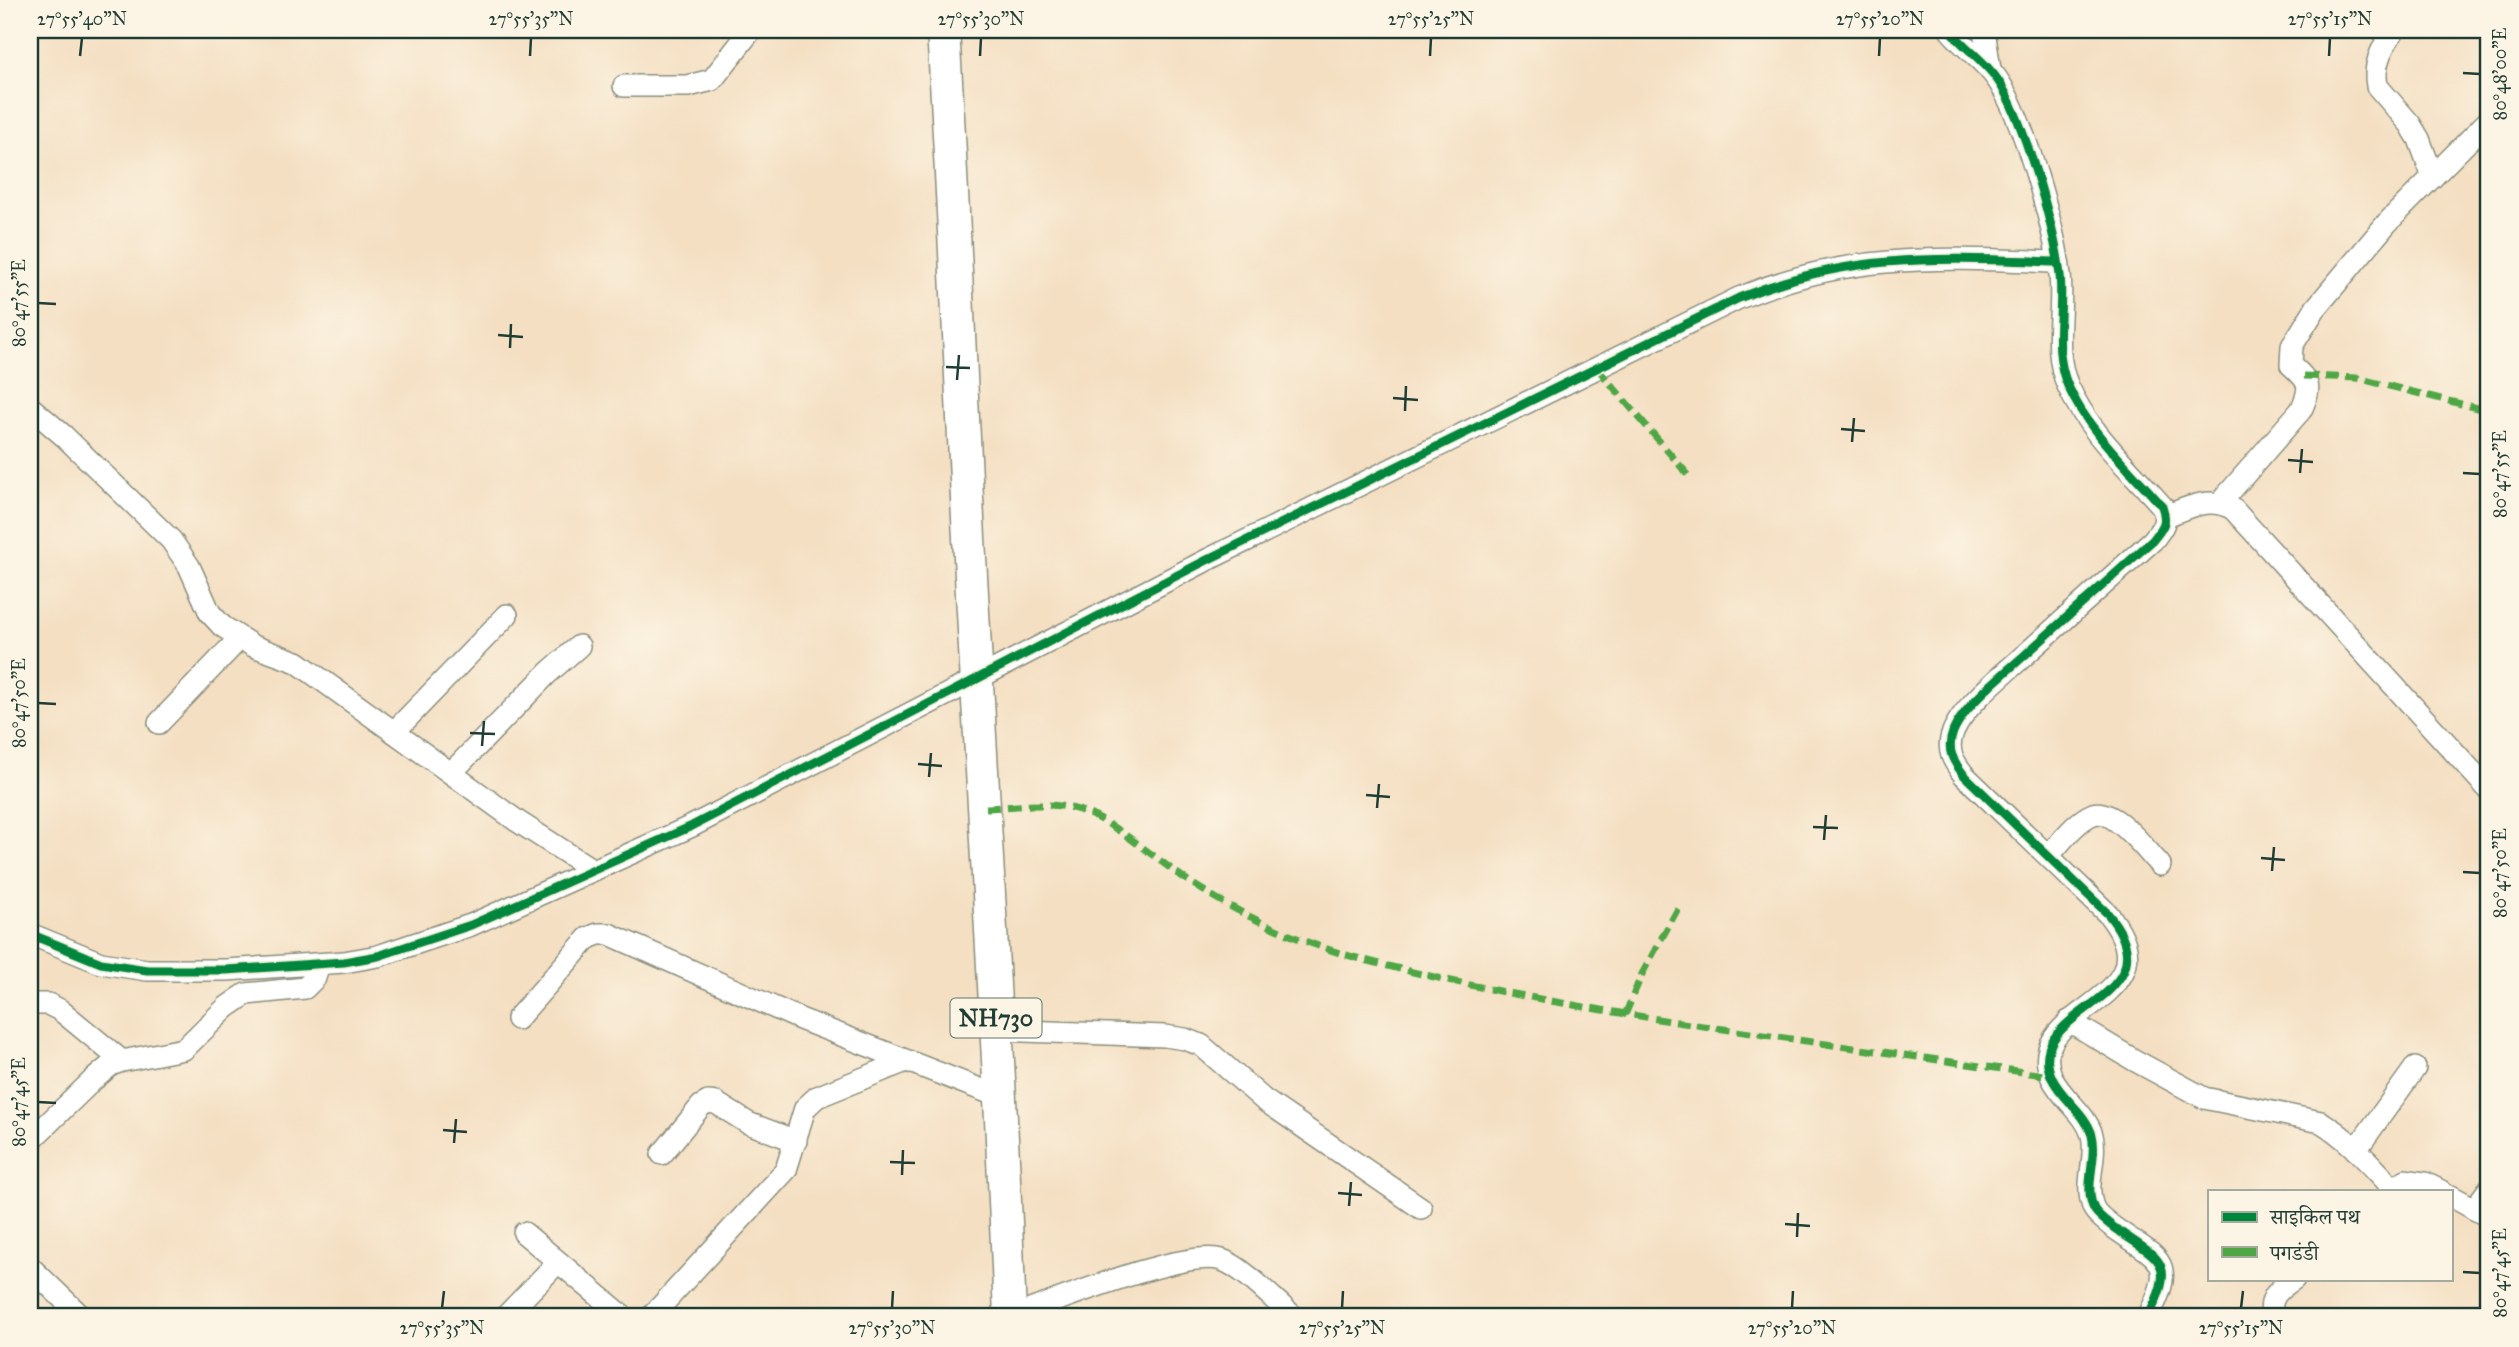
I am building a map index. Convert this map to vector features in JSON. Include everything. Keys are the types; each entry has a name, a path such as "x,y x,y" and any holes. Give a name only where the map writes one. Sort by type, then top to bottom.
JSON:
{"highway":[{"name":"NH730","path":"948,34 978,696 1011,1317"}],"street":[{"path":"624,86 688,86 712,80 751,30"},
{"path":"1950,30 1960,43 1990,69 2008,97 2027,148 2042,197 2059,277 2059,342 2067,384 2098,435 2162,506 2166,516 2163,526 2153,540 1993,684 1962,716 1950,744 1952,760 1964,775 2049,855 2121,930 2128,954 2124,970 2104,995 2057,1032 2050,1049 2048,1064 2051,1076 2092,1136 2091,1194 2094,1208 2104,1220 2149,1251 2164,1273 2163,1285 2148,1317"},
{"path":"1984,30 1990,69"},
{"path":"2393,32 2382,48 2376,64 2376,86 2410,124 2419,139 2433,177"},
{"path":"2221,502 2301,411 2308,396 2308,384 2304,376 2291,365 2290,355 2296,338 2315,309 2387,223 2489,120"},
{"path":"30,934 101,963 147,970 317,970 414,945 471,925 692,826 785,780 978,696 1205,561 1766,286 1828,270 1900,259 1938,258 2059,277"},
{"path":"30,407 109,478 172,540 189,566 210,613 222,626 239,639 297,662 517,821 593,870"},
{"path":"2166,516 2201,504 2221,502 2233,509 2489,790"},
{"path":"394,732 506,615"},
{"path":"159,723 239,639"},
{"path":"451,774 548,673 579,646"},
{"path":"2049,855 2081,822 2093,814 2102,813 2111,816 2120,824 2160,865"},
{"path":"517,1018 587,938 609,934 789,1014 1000,1097"},
{"path":"30,1141 111,1065 184,1049 238,999 257,992 305,988 317,970"},
{"path":"30,1004 48,1004 60,1010 122,1061"},
{"path":"2069,1021 2145,1067 2204,1098 2321,1122 2336,1131 2356,1150 2391,1189 2406,1180 2426,1183 2439,1190"},
{"path":"996,1030 1165,1036 1201,1045 1264,1100 1421,1208"},
{"path":"651,1317 786,1170 805,1108 817,1097 906,1061"},
{"path":"2356,1150 2415,1068"},
{"path":"662,1154 701,1106 708,1102 716,1103 748,1123 796,1141"},
{"path":"2452,1197 2482,1213 2489,1189"},
{"path":"524,1233 624,1317"},
{"path":"1011,1317 1121,1277 1206,1259 1223,1260 1238,1269 1294,1317"},
{"path":"505,1317 558,1262"},
{"path":"30,1267 82,1317"},
{"path":"2273,1317 2272,1301 2277,1289 2292,1280"}],"marked path":[{"path":"1597,368 1689,476"},
{"path":"2304,376 2357,378 2489,411"},
{"path":"986,808 1053,805 1090,814 1120,831 1193,884 1249,916 1329,950 1411,972 1655,1019 2051,1076"},
{"path":"1625,1015 1642,974 1681,903"}],"cycle path":[{"path":"1950,30 1997,79 2027,145 2045,203 2057,255 2061,289 2059,345 2068,386 2098,435 2162,506 2165,517 2162,528 2153,540 1975,701 1958,722 1950,744 1954,760 1964,775 2108,914 2125,944 2125,967 2113,986 2057,1035 2048,1054 2052,1078 2061,1093 2084,1119 2092,1135 2090,1191 2094,1209 2105,1221 2159,1263 2162,1283 2148,1317"},
{"path":"30,934 101,963 147,970 226,970 344,962 378,956 471,925 692,826 1205,561 1739,298 1819,272 1858,265 1974,259 2057,262"}]}
